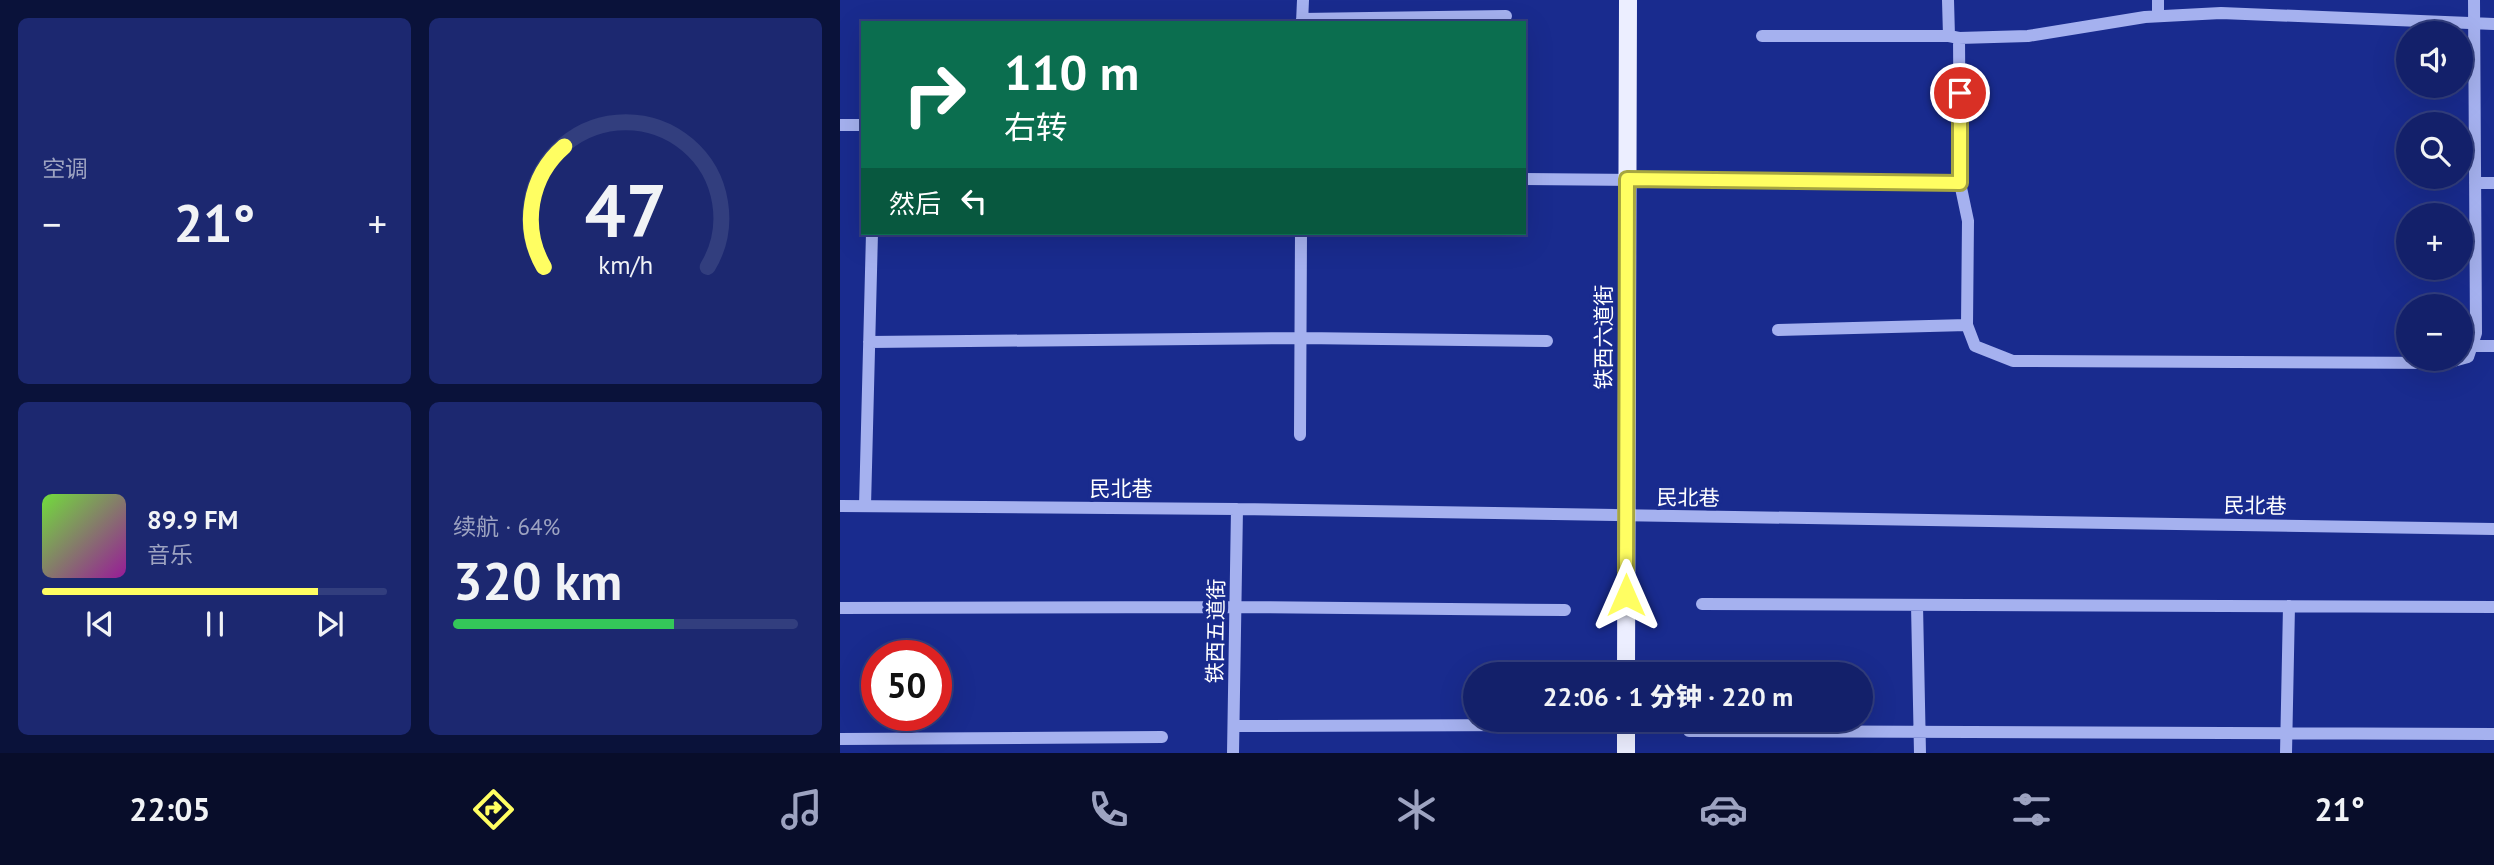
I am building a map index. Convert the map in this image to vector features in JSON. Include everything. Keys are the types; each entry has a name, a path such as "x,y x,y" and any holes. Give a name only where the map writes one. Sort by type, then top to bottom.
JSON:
{"main road":[{"name":"铁西六道街","path":"1626,662 1628,0"},
{"path":"1626,732 1626,753"}],"street":[{"path":"1303,0 1303,21 1506,16"},
{"path":"1948,0 1954,37 1960,183 1968,221 1966,325 1975,346 2013,361 2396,363"},
{"path":"2158,0 2158,16"},
{"path":"2473,343 2476,333 2474,0"},
{"path":"1762,36 2028,36 2158,16 2221,13 2494,24"},
{"path":"840,125 861,125"},
{"path":"1526,179 1960,183"},
{"path":"2475,183 2494,183"},
{"path":"865,506 872,235"},
{"path":"1300,435 1301,235"},
{"path":"1778,330 1966,325"},
{"path":"869,342 1301,338 1547,341"},
{"path":"2473,346 2494,346"},
{"name":"民北巷","path":"840,506 1237,509 2494,529"},
{"name":"铁西五道街","path":"1233,753 1237,509"},
{"path":"1702,604 2494,607"},
{"path":"1917,605 1920,753"},
{"path":"2286,753 2288,607"},
{"path":"840,608 1565,610"},
{"path":"1234,726 1463,725"},
{"path":"1873,731 2494,734"},
{"path":"840,739 1162,737"}],"route":[{"path":"1626,595 1627,179 1960,183 1960,93"}]}
